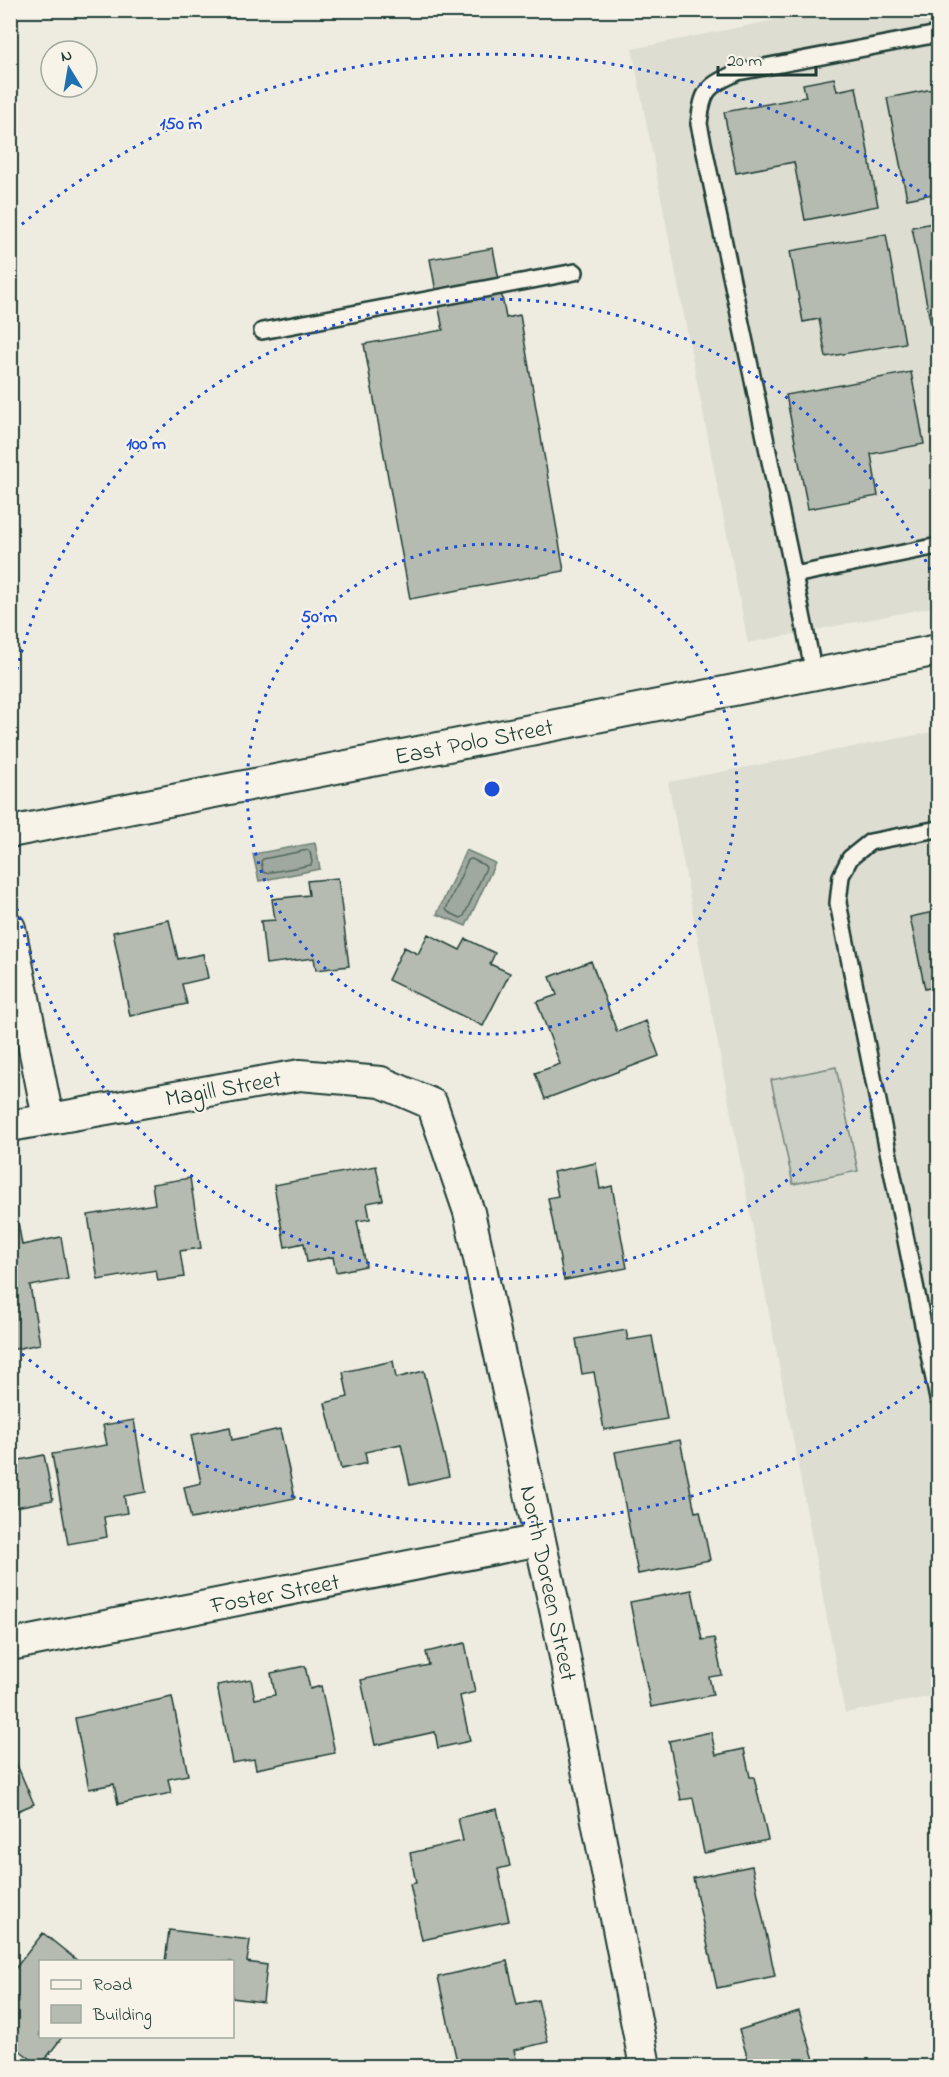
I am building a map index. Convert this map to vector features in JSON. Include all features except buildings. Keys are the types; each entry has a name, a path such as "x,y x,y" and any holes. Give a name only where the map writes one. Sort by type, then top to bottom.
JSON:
{"street":[{"name":"East Polo Street","path":"10,832 939,650"},
{"path":"10,928 48,1118"},
{"name":"Magill Street","path":"10,1126 300,1075 381,1082 432,1104"},
{"name":"North Doreen Street","path":"432,1104 469,1212 561,1637 645,2067"},
{"name":"Foster Street","path":"10,1645 540,1540"}],"lane":[{"path":"813,674 699,124 702,99 714,83 738,72 939,34"},
{"path":"262,331 575,272"},
{"path":"794,576 939,546"},
{"path":"939,829 870,842 850,858 841,876 838,903 939,1399"}],"shaded area":[{"path":"819,11 938,11 938,606 748,643 632,49"},
{"path":"938,731 938,1695 845,1713 668,782"},
{"path":"836,1067 858,1171 793,1184 771,1080"}],"water":[{"path":"315,843 320,869 259,881 253,854"},
{"path":"466,850 495,863 466,926 437,914"}]}
